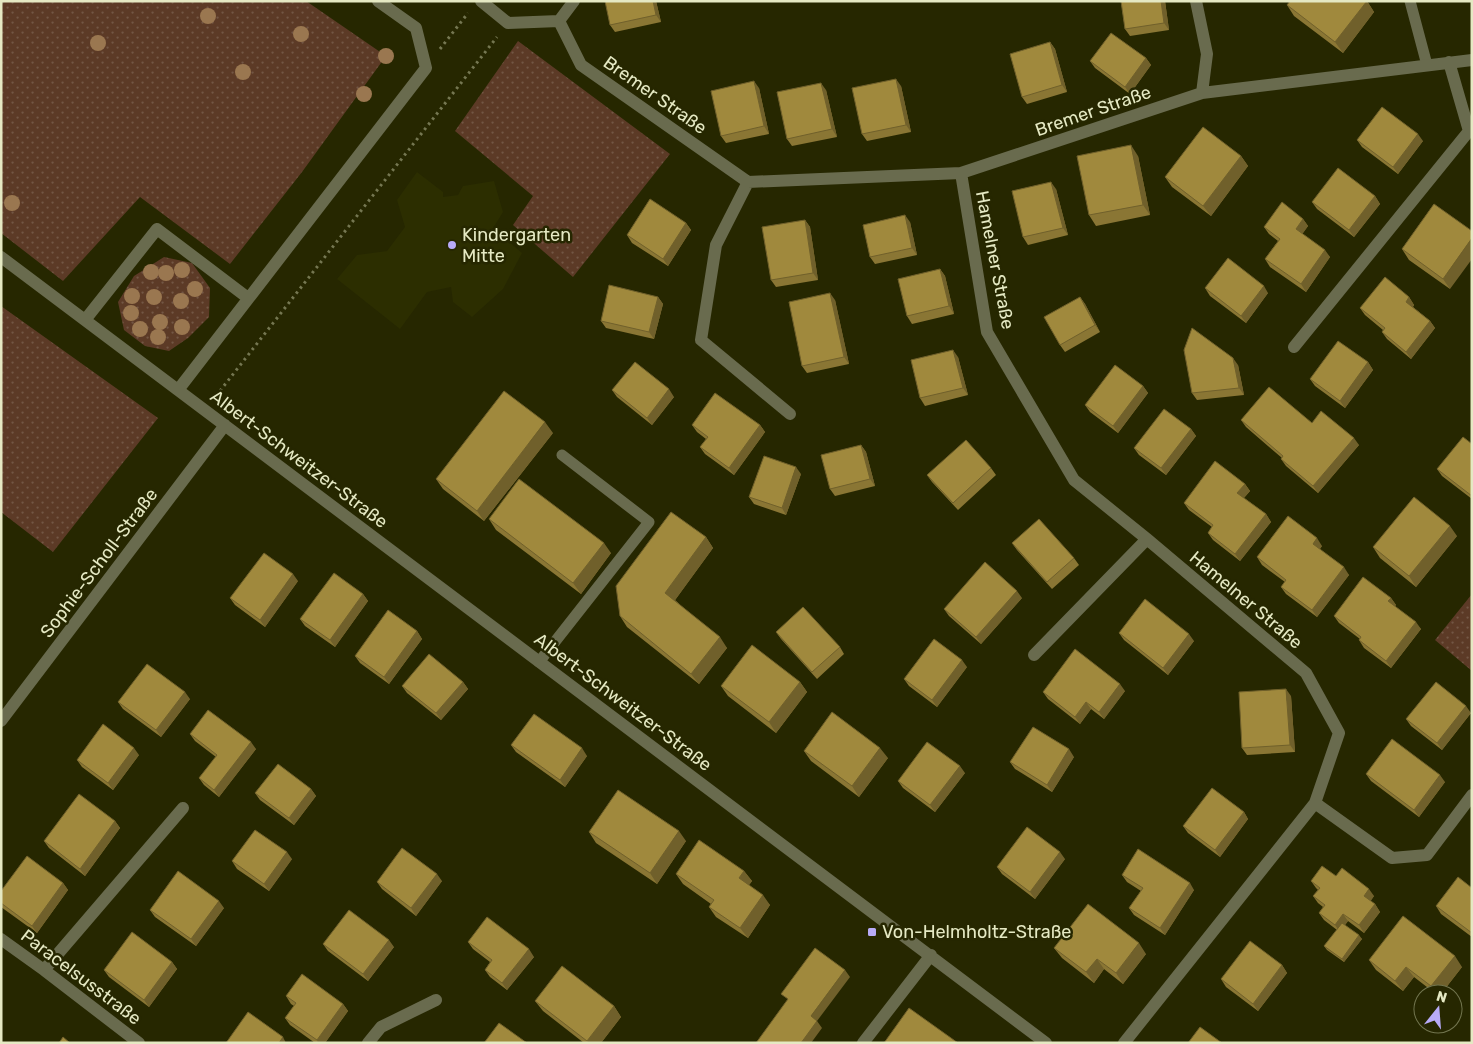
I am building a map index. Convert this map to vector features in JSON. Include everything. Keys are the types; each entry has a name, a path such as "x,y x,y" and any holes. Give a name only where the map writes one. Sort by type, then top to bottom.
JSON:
{"street":[{"path":"178,390 426,68 416,28 378,1"},
{"path":"476,5 508,23 559,21 574,1"},
{"path":"1196,1 1207,54 1202,93"},
{"name":"Bremer Straße","path":"559,21 581,65 748,182 961,173 1202,93 1472,60"},
{"path":"1294,347 1469,131 1449,62"},
{"name":"Hamelner Straße","path":"961,173 987,332 1074,480 1306,673 1340,733 1315,803 1124,1043"},
{"path":"748,182 716,245 701,340 790,414"},
{"path":"85,320 157,230 248,298"},
{"name":"Albert-Schweitzer-Straße","path":"1,257 1046,1043"},
{"name":"Sophie-Scholl-Straße","path":"1,721 224,425"},
{"path":"1034,655 1147,539"},
{"path":"1315,803 1392,858 1427,855 1472,795"},
{"path":"44,970 183,808"},
{"name":"Paracelsusstraße","path":"1,939 139,1043"},
{"path":"863,1043 931,955"},
{"path":"368,1043 381,1027 436,1000"}],"lane":[{"path":"1410,1 1427,65"},
{"path":"540,662 648,522 562,455"}],"path":[{"path":"426,68 476,5"},
{"path":"205,410 508,23"}],"shaded area":[{"path":"1,1 306,1 386,56 302,172 230,264 140,197 63,281 1,233"},
{"path":"518,41 670,154 573,277 513,225 533,196 455,131"},
{"name":"Kindergarten Mitte","path":"417,172 443,192 443,197 458,195 463,186 494,181 503,212 487,238 500,234 522,253 503,289 472,317 453,302 451,287 427,292 400,329 337,279 357,255 387,251 405,227 397,200"},
{"path":"164,257 192,263 210,288 209,317 188,338 169,351 145,346 124,330 118,302 134,276"},
{"path":"1,306 158,418 53,552 1,512"},
{"path":"1472,594 1472,671 1435,640"}],"building":[{"path":"605,1 653,1 656,15 610,25"},
{"path":"1121,1 1161,1 1164,23 1125,29"},
{"path":"1290,1 1367,1 1335,42 1287,5"},
{"path":"1111,33 1146,58 1125,87 1090,61"},
{"path":"1050,42 1062,85 1022,97 1010,54"},
{"path":"896,79 906,125 862,134 852,88"},
{"path":"754,81 764,126 721,136 711,91"},
{"path":"821,83 832,129 787,139 777,92"},
{"path":"1382,107 1418,134 1393,167 1357,140"},
{"path":"1203,127 1241,156 1203,206 1165,177"},
{"path":"1131,145 1143,205 1089,215 1077,156"},
{"path":"1338,168 1375,196 1349,230 1312,202"},
{"path":"1051,182 1063,228 1023,237 1012,191"},
{"path":"650,199 686,223 663,259 627,235"},
{"path":"1282,202 1303,219 1296,229 1325,250 1301,284 1265,259 1280,239 1264,227"},
{"path":"1434,204 1472,231 1472,238 1443,279 1402,249"},
{"path":"905,215 912,248 870,257 863,225"},
{"path":"805,220 813,273 771,280 762,227"},
{"path":"1228,258 1264,286 1241,316 1205,288"},
{"path":"940,269 949,306 907,316 898,279"},
{"path":"1385,277 1409,297 1406,302 1430,321 1406,352 1382,332 1385,328 1360,308"},
{"path":"609,285 658,297 649,332 601,321"},
{"path":"830,293 844,357 802,366 789,302"},
{"path":"1080,297 1095,325 1060,345 1044,317"},
{"path":"1192,328 1233,358 1239,388 1192,393 1184,350"},
{"path":"1338,341 1368,362 1340,401 1310,379"},
{"path":"953,350 963,388 920,398 911,360"},
{"path":"635,362 669,389 647,418 612,390"},
{"path":"1115,365 1143,386 1113,426 1085,405"},
{"path":"1269,387 1312,423 1321,411 1354,438 1313,486 1281,459 1283,456 1241,420"},
{"path":"504,391 545,422 477,511 436,479"},
{"path":"715,393 760,425 729,468 700,447 708,437 692,425"},
{"path":"1164,409 1191,429 1161,468 1134,448"},
{"path":"1463,437 1472,444 1472,496 1437,469"},
{"path":"966,440 991,468 953,503 927,475"},
{"path":"861,445 870,479 830,489 821,455"},
{"path":"764,456 796,467 782,508 749,497"},
{"path":"1215,461 1245,484 1237,493 1266,514 1235,554 1208,533 1213,525 1184,503"},
{"path":"519,479 604,543 573,583 489,519"},
{"path":"1414,497 1450,526 1409,576 1373,547"},
{"path":"671,512 706,537 665,593 720,637 691,674 620,616 616,586"},
{"path":"1288,516 1317,538 1313,544 1344,567 1312,610 1281,587 1286,580 1257,557"},
{"path":"1039,519 1074,558 1047,582 1012,543"},
{"path":"264,553 293,574 260,620 230,598"},
{"path":"985,562 1017,591 976,637 944,609"},
{"path":"334,573 363,594 330,640 300,619"},
{"path":"1363,577 1391,598 1388,601 1416,622 1386,661 1359,640 1361,637 1334,616"},
{"path":"1145,599 1189,634 1163,668 1119,633"},
{"path":"803,607 840,647 812,672 776,632"},
{"path":"388,610 417,631 384,677 355,656"},
{"path":"934,639 962,660 932,700 904,679"},
{"path":"752,645 800,682 769,722 721,686"},
{"path":"1075,649 1120,684 1099,712 1086,702 1075,717 1043,692"},
{"path":"429,654 463,682 436,713 402,686"},
{"path":"147,664 185,692 156,730 118,702"},
{"path":"1436,682 1466,706 1437,743 1406,719"},
{"path":"1286,689 1290,745 1242,748 1239,692"},
{"path":"208,710 251,742 214,790 199,778 217,755 190,734"},
{"path":"832,712 880,748 852,786 804,751"},
{"path":"534,714 582,748 560,780 511,745"},
{"path":"103,724 134,748 108,783 77,760"},
{"path":"1033,727 1069,749 1047,785 1010,762"},
{"path":"1392,739 1440,775 1414,810 1366,774"},
{"path":"927,742 960,766 930,805 898,781"},
{"path":"278,764 311,789 289,818 255,793"},
{"path":"1212,788 1244,812 1215,850 1183,826"},
{"path":"618,790 679,831 650,873 589,832"},
{"path":"79,794 115,821 80,869 44,841"},
{"path":"1027,827 1060,852 1030,892 997,867"},
{"path":"255,830 287,852 264,884 232,861"},
{"path":"699,840 744,871 739,878 763,895 740,928 709,907 714,900 676,874"},
{"path":"402,848 437,874 411,908 377,882"},
{"path":"1138,849 1190,883 1160,928 1129,908 1143,888 1122,875"},
{"path":"27,856 63,883 32,926 1,903 1,891"},
{"path":"1322,866 1336,876 1342,868 1369,889 1364,896 1375,904 1359,925 1343,914 1335,925 1319,913 1325,905 1313,896 1320,888 1311,881"},
{"path":"178,871 219,901 191,939 150,910"},
{"path":"1458,877 1472,888 1472,933 1436,906"},
{"path":"1088,904 1139,943 1116,973 1097,959 1086,972 1054,948"},
{"path":"349,910 389,940 363,974 323,944"},
{"path":"1403,916 1455,956 1433,984 1428,984 1406,967 1395,981 1369,960"},
{"path":"487,917 529,949 502,983 485,970 492,960 468,942"},
{"path":"1342,923 1359,935 1342,959 1324,946"},
{"path":"132,932 172,962 144,1000 104,970"},
{"path":"1250,941 1282,965 1253,1004 1221,979"},
{"path":"815,948 845,970 811,1016 817,1021 801,1043 756,1043 788,999 781,994"},
{"path":"562,966 614,1006 587,1041 535,1001"},
{"path":"302,974 343,1004 317,1040 285,1018 296,1003 286,996"},
{"path":"909,1008 958,1043 884,1043"},
{"path":"248,1012 283,1037 279,1043 226,1043"},
{"path":"499,1023 527,1043 484,1043"},
{"path":"1200,1027 1222,1043 1188,1043"},
{"path":"63,1037 70,1043 59,1043"}],"place":[{"name":"Kindergarten Mitte","path":"452,245"},
{"name":"Von-Helmholtz-Straße","path":"872,932"}]}
